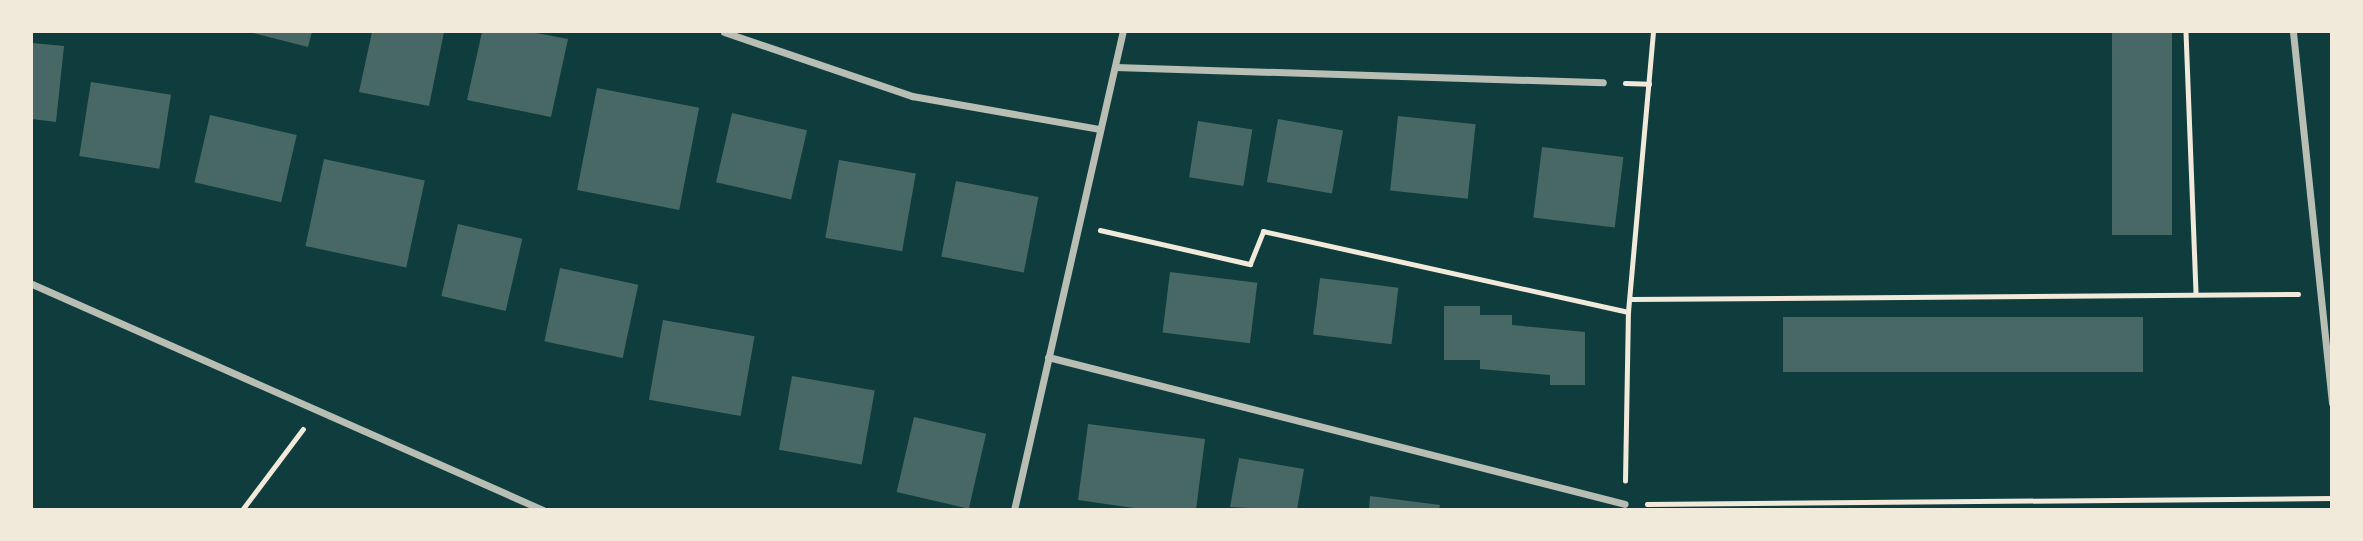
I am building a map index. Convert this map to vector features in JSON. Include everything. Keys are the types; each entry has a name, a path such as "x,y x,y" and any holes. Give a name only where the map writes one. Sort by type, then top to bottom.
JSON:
{"street":[{"path":"724,32 912,96 1100,129"},
{"path":"1014,509 1123,32"},
{"path":"2293,32 2332,403"},
{"path":"1115,66 1603,82"},
{"path":"32,284 543,509"},
{"path":"2322,326 2332,326"},
{"path":"1048,357 1625,504"}],"path":[{"path":"1653,32 1628,312 1625,504 2332,498"},
{"path":"2186,32 2196,294"},
{"path":"1078,225 1250,264 1263,231 1628,312"},
{"path":"1630,299 2319,294"},
{"path":"242,509 318,408"}],"building":[{"path":"249,32 312,32 308,47"},
{"path":"372,32 444,32 429,106 359,92"},
{"path":"482,32 531,32 568,39 551,117 467,100"},
{"path":"2112,32 2172,32 2172,235 2112,235"},
{"path":"32,43 64,46 56,122 32,119"},
{"path":"91,82 171,95 159,169 79,156"},
{"path":"597,88 699,108 679,210 577,190"},
{"path":"732,113 807,130 791,200 716,182"},
{"path":"210,115 297,135 281,202 194,182"},
{"path":"1398,116 1476,124 1468,199 1390,191"},
{"path":"1278,119 1343,130 1332,193 1267,182"},
{"path":"1198,121 1252,130 1243,186 1189,177"},
{"path":"1542,147 1623,157 1615,227 1533,217"},
{"path":"324,159 425,180 406,267 305,246"},
{"path":"839,160 916,174 902,251 825,238"},
{"path":"956,181 1038,197 1024,273 941,257"},
{"path":"458,224 522,239 506,311 441,296"},
{"path":"560,268 638,285 623,358 544,341"},
{"path":"1170,272 1257,283 1250,343 1163,333"},
{"path":"1320,278 1398,288 1391,344 1313,335"},
{"path":"1444,306 1480,306 1480,315 1512,315 1512,325 1585,332 1585,385 1550,385 1550,375 1480,369 1480,360 1444,360"},
{"path":"1783,317 2143,317 2143,372 1783,372"},
{"path":"663,320 755,336 741,416 649,400"},
{"path":"792,376 875,391 862,464 779,450"},
{"path":"914,417 986,434 969,509 897,492"},
{"path":"1088,424 1205,439 1196,510 1148,510 1078,500"},
{"path":"1239,458 1304,469 1297,510 1230,507"},
{"path":"1370,496 1440,505 1439,510 1369,510"}]}
